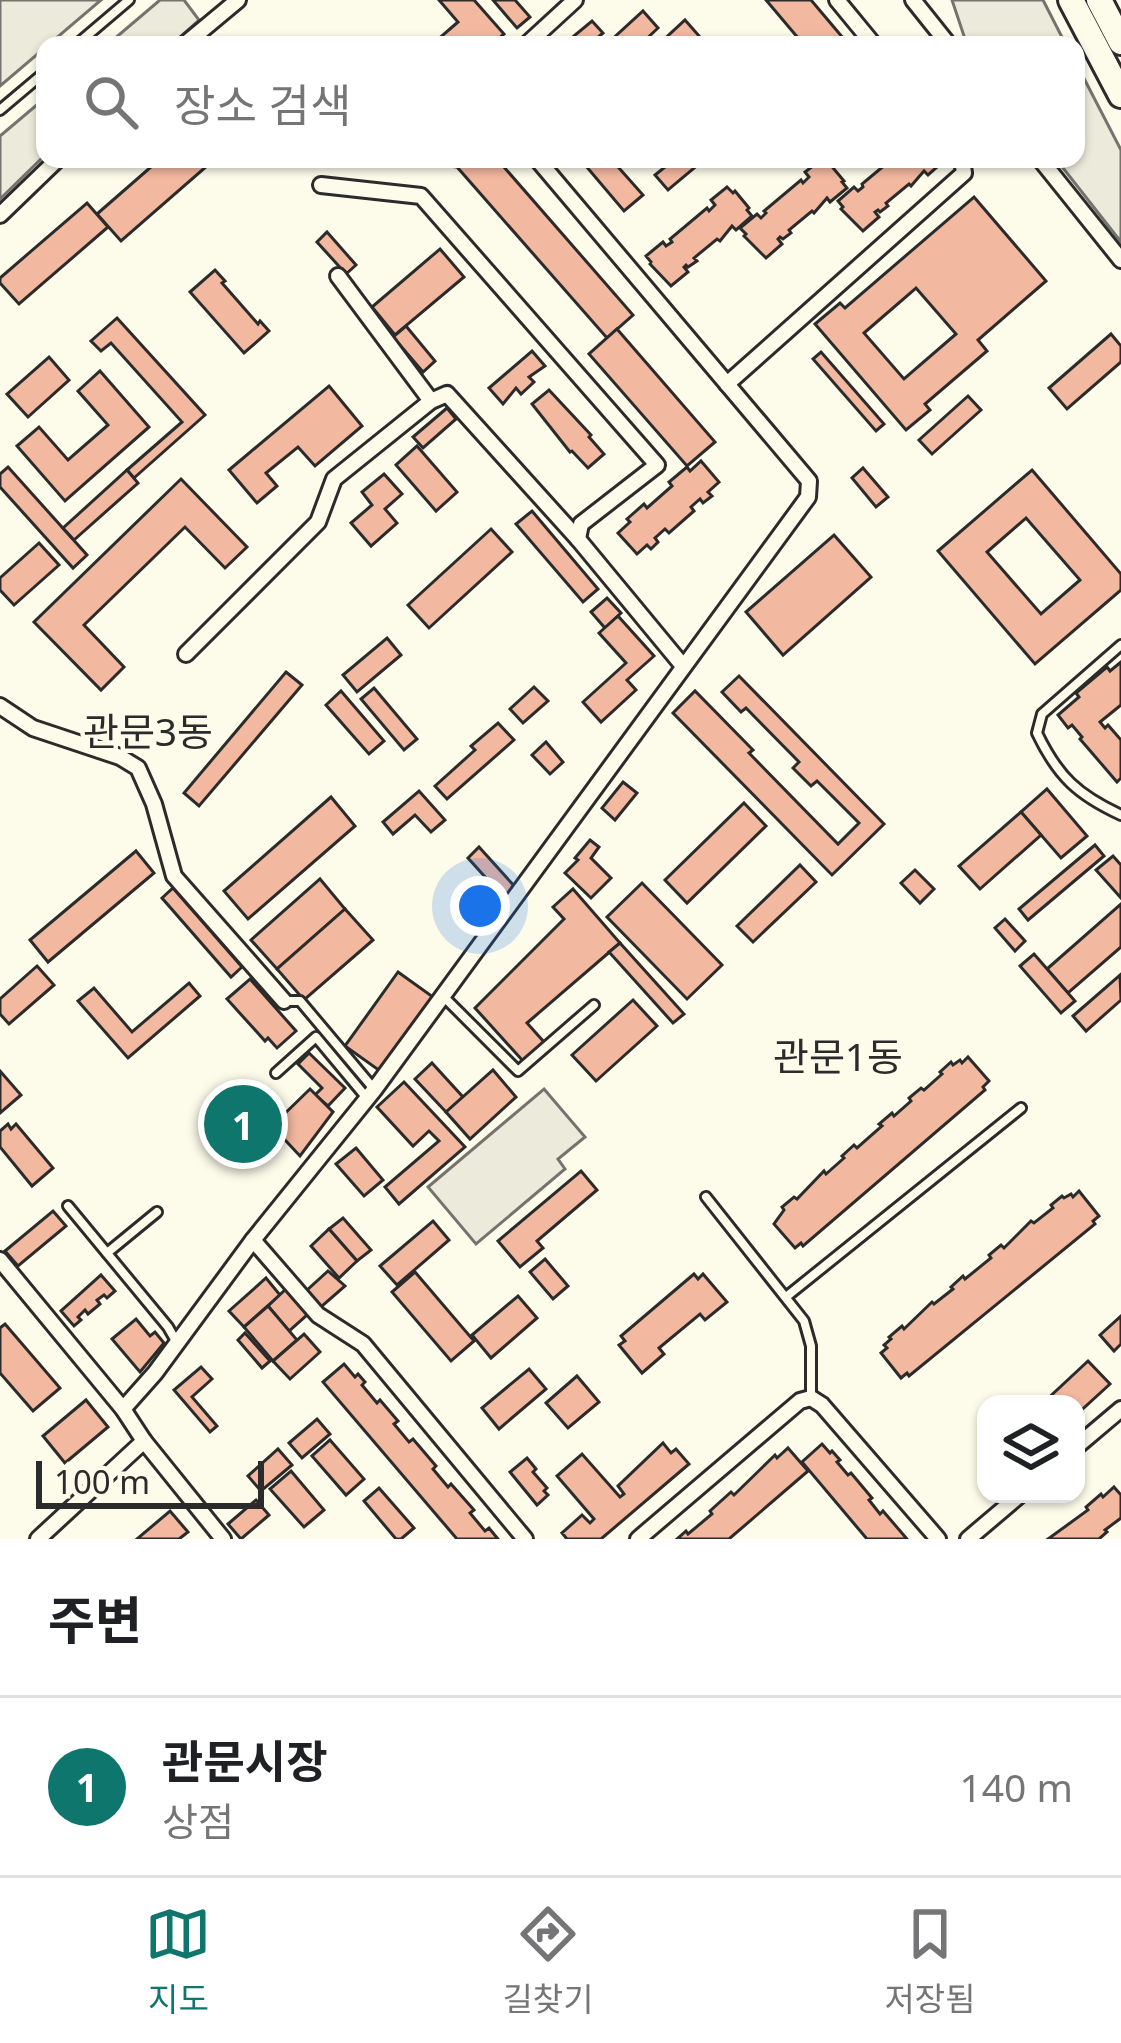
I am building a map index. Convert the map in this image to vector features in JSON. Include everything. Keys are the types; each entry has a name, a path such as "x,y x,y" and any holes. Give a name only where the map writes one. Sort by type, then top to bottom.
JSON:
{"highway":[{"path":"1071,0 1121,95"},
{"path":"1099,0 1121,42"}],"street":[{"path":"195,36 238,0"},
{"path":"536,36 575,0"},
{"path":"837,0 867,36"},
{"path":"913,0 942,36"},
{"path":"0,214 49,168"},
{"path":"123,1409 371,1094 808,497 809,482 545,168"},
{"path":"727,383 964,173 963,168"},
{"path":"1047,168 1121,260"},
{"path":"321,185 422,196 657,465 580,524 578,539"},
{"path":"338,276 431,400"},
{"path":"187,654 317,522 334,479 431,400 446,394 578,539 683,666"},
{"path":"0,706 33,728 120,757 138,768 154,804 174,876 284,1001"},
{"path":"253,1240 317,1315 363,1344 525,1539"},
{"path":"0,1260 223,1539"},
{"path":"638,1539 800,1401 811,1398 938,1539"},
{"path":"1085,1440 1121,1409"},
{"path":"38,1539 144,1441"},
{"path":"968,1539 1010,1503"}],"lane":[{"path":"86,36 128,0"},
{"path":"0,110 36,80"},
{"path":"1121,645 1042,714 1037,733 1048,757 1080,794 1121,815"},
{"path":"443,996 518,1071 594,1005"},
{"path":"284,1001 300,1001 371,1094"},
{"path":"276,1072 316,1037 371,1094"},
{"path":"787,1297 1021,1108"},
{"path":"706,1197 804,1322 811,1346 811,1398"},
{"path":"68,1206 177,1342"},
{"path":"107,1253 157,1212"}],"shaded area":[{"path":"0,0 101,0 59,36 36,36 36,55 0,86"},
{"path":"160,0 184,0 199,20 181,36 118,36"},
{"path":"952,0 1043,0 1061,36 964,36"},
{"path":"1085,80 1121,150 1121,242 1063,168 1085,168"},
{"path":"36,106 36,164 0,199 0,136"},
{"path":"544,1089 585,1137 558,1159 565,1169 476,1244 428,1187"}],"building":[{"path":"439,0 474,0 504,34 442,36 458,22"},
{"path":"493,0 515,0 530,17 517,28"},
{"path":"766,0 811,0 841,36 796,36"},
{"path":"643,11 658,28 650,36 616,36"},
{"path":"685,20 699,36 668,36"},
{"path":"592,21 603,33 600,36 574,36"},
{"path":"150,168 205,168 121,241 97,214"},
{"path":"458,168 505,168 633,315 607,338"},
{"path":"588,168 619,168 643,195 624,211"},
{"path":"664,168 694,168 668,190 655,175"},
{"path":"833,168 847,188 830,202 827,198 791,233 780,237 782,244 766,258 740,228 757,214 761,218 801,180 803,183 809,177 805,172"},
{"path":"881,168 936,168 928,175 924,171 888,206 875,212 879,217 863,231 838,201"},
{"path":"727,187 752,216 736,230 732,226 720,241 694,258 697,261 684,267 688,272 671,286 646,256 663,242 666,246 672,242 707,208 709,211 715,205 711,200"},
{"path":"974,197 1046,281 978,340 987,351 925,404 930,410 906,430 815,324 840,303 845,308","holes":["916,288 956,334 904,379 864,333"]},
{"path":"87,203 108,227 19,304 0,278"},
{"path":"327,232 356,265 346,274 317,242"},
{"path":"440,249 464,277 395,335 372,307"},
{"path":"215,270 269,331 244,353 190,292"},
{"path":"117,318 205,415 134,478 127,470 182,422 111,343 101,351 91,341"},
{"path":"406,326 435,361 423,372 393,337"},
{"path":"617,329 715,442 687,466 589,354"},
{"path":"1111,334 1121,346 1121,362 1067,409 1049,388"},
{"path":"532,351 545,366 529,377 534,382 521,394 516,388 503,404 489,388"},
{"path":"821,352 884,424 876,431 813,359"},
{"path":"49,357 69,380 28,417 7,394"},
{"path":"100,371 149,427 65,501 17,446 39,427 68,460 108,425 78,391"},
{"path":"329,386 362,426 315,466 298,447 266,473 277,486 257,503 229,470"},
{"path":"549,390 604,454 588,468 532,404"},
{"path":"968,396 981,410 932,454 919,440"},
{"path":"447,408 456,419 423,448 413,437"},
{"path":"417,446 457,492 436,511 396,465"},
{"path":"701,461 719,482 708,492 712,496 703,503 700,499 691,507 694,511 669,533 665,529 655,538 658,542 651,549 647,545 637,554 618,533 630,522 627,519 644,504 647,508 687,467 690,471"},
{"path":"8,467 87,555 73,568 0,487 0,474"},
{"path":"863,468 888,497 876,507 852,478"},
{"path":"127,470 138,483 74,540 63,528"},
{"path":"1032,470 1121,574 1121,590 1035,664 938,551","holes":["1026,518 1080,580 1041,614 987,552"]},
{"path":"384,474 402,494 385,509 397,523 371,546 351,523 372,505 362,492"},
{"path":"181,479 247,547 225,568 185,527 84,625 124,667 101,690 34,622"},
{"path":"532,511 598,589 583,602 516,524"},
{"path":"491,529 512,552 429,628 408,605"},
{"path":"834,535 871,577 783,655 746,612"},
{"path":"39,543 59,565 14,605 0,590 0,578"},
{"path":"607,598 621,613 605,628 591,612"},
{"path":"618,616 654,656 627,680 636,690 601,722 583,702 626,663 599,633"},
{"path":"387,638 401,655 357,692 343,675"},
{"path":"1121,662 1121,705 1100,722 1121,740 1121,778 1117,782 1072,725 1068,728 1058,715 1079,697 1076,693 1107,667 1110,671"},
{"path":"286,672 302,685 199,806 184,793"},
{"path":"739,676 884,824 832,875 673,713 695,691 838,844 859,823 817,781 811,786 793,768 799,762 746,708 741,712 722,692"},
{"path":"534,687 548,701 523,723 510,709"},
{"path":"374,688 417,739 404,750 361,699"},
{"path":"341,691 384,741 369,754 326,705"},
{"path":"498,723 514,740 447,799 435,786"},
{"path":"546,742 563,762 550,774 532,755"},
{"path":"623,782 637,793 615,820 602,808"},
{"path":"1047,789 1087,836 1061,858 1021,812"},
{"path":"419,791 445,820 431,832 415,815 393,834 383,822"},
{"path":"331,797 355,826 248,919 224,891"},
{"path":"744,803 766,826 687,903 665,880"},
{"path":"1021,812 1041,835 980,889 959,866"},
{"path":"590,840 599,847 591,858 611,878 591,898 565,873"},
{"path":"1095,845 1104,856 1028,920 1019,909"},
{"path":"479,847 516,888 505,899 468,858"},
{"path":"136,851 154,873 48,962 30,940"},
{"path":"1113,856 1121,865 1121,898 1096,870"},
{"path":"800,865 816,882 753,942 737,926"},
{"path":"915,870 934,889 920,903 901,883"},
{"path":"320,879 345,909 277,969 251,940"},
{"path":"642,883 722,965 687,999 607,917"},
{"path":"173,888 242,967 231,977 162,898"},
{"path":"573,889 620,943 527,1023 544,1042 523,1061 475,1008 564,919 553,907"},
{"path":"1121,904 1121,947 1068,993 1047,969"},
{"path":"345,909 373,940 304,1000 277,969"},
{"path":"1005,919 1025,941 1015,951 995,928"},
{"path":"620,943 684,1014 673,1023 609,952"},
{"path":"1034,954 1075,1001 1061,1013 1020,966"},
{"path":"37,966 54,985 9,1024 0,1014 0,999"},
{"path":"398,972 433,997 380,1071 345,1046"},
{"path":"1120,975 1121,1000 1086,1031 1073,1016"},
{"path":"250,979 296,1031 277,1048 227,999"},
{"path":"189,983 200,996 128,1058 78,1001 94,988 132,1032"},
{"path":"633,1000 657,1026 596,1081 572,1055"},
{"path":"309,1053 345,1088 328,1106 315,1095 322,1088 298,1064"},
{"path":"968,1057 989,1081 985,1090 795,1248 774,1224 782,1207 797,1199 854,1145 857,1148 951,1062 962,1063"},
{"path":"432,1063 463,1097 446,1112 415,1079"},
{"path":"493,1070 516,1097 470,1139 446,1112"},
{"path":"0,1071 21,1095 0,1113"},
{"path":"404,1082 465,1147 399,1204 385,1187 439,1141 429,1131 413,1146 377,1107"},
{"path":"310,1089 333,1112 300,1156 272,1126"},
{"path":"8,1124 11,1129 16,1124 53,1168 32,1186 0,1147 0,1131"},
{"path":"356,1148 383,1180 364,1196 336,1164"},
{"path":"581,1171 597,1190 537,1241 543,1248 520,1267 498,1241"},
{"path":"1079,1191 1099,1216 1095,1224 901,1378 881,1353 889,1337 991,1258 1001,1245 1004,1248 1062,1196 1073,1197"},
{"path":"53,1211 66,1226 18,1266 5,1251"},
{"path":"343,1218 371,1250 357,1261 329,1229"},
{"path":"433,1221 449,1240 397,1285 380,1266"},
{"path":"329,1229 357,1261 339,1278 311,1246"},
{"path":"545,1259 568,1286 553,1299 530,1272"},
{"path":"328,1271 345,1286 321,1307 306,1291"},
{"path":"415,1272 474,1341 451,1361 392,1292"},
{"path":"694,1274 698,1279 703,1274 727,1302 705,1320 700,1314 659,1348 664,1354 642,1373 619,1345 625,1341 621,1336"},
{"path":"101,1275 115,1291 97,1300 100,1304 88,1314 85,1310 74,1326 61,1311"},
{"path":"266,1278 280,1295 244,1327 229,1311"},
{"path":"286,1289 308,1314 289,1331 268,1306"},
{"path":"518,1296 537,1318 491,1358 472,1335"},
{"path":"268,1306 297,1340 273,1361 244,1327"},
{"path":"1121,1316 1121,1344 1114,1351 1100,1335"},
{"path":"136,1319 150,1336 155,1332 164,1343 140,1372 112,1339"},
{"path":"5,1324 60,1388 33,1411 0,1373 0,1328"},
{"path":"245,1333 270,1361 262,1368 238,1340"},
{"path":"304,1334 320,1352 290,1379 273,1361"},
{"path":"1088,1361 1110,1384 1085,1407 1085,1395 1052,1395"},
{"path":"344,1364 398,1421 394,1424 409,1442 413,1439 448,1487 451,1484 474,1510 470,1513 485,1531 489,1528 498,1539 457,1539 323,1382"},
{"path":"201,1367 212,1379 192,1397 217,1426 210,1432 174,1390"},
{"path":"529,1369 546,1389 499,1429 482,1408"},
{"path":"577,1376 599,1402 568,1428 546,1403"},
{"path":"86,1400 108,1427 65,1463 43,1436"},
{"path":"317,1419 330,1434 302,1458 289,1443"},
{"path":"330,1440 364,1479 346,1495 312,1456"},
{"path":"663,1443 689,1464 601,1539 567,1539 562,1533 582,1515 590,1523 594,1519 557,1476 582,1454 620,1497 624,1494 618,1486"},
{"path":"822,1444 907,1539 867,1539 802,1462"},
{"path":"788,1448 808,1471 729,1539 677,1539 688,1534 731,1492 734,1495"},
{"path":"278,1449 292,1465 261,1491 248,1476"},
{"path":"527,1458 547,1488 548,1495 537,1505 510,1472"},
{"path":"291,1471 324,1510 304,1527 270,1489"},
{"path":"1114,1487 1121,1495 1121,1518 1099,1539 1048,1539 1088,1510 1101,1494"},
{"path":"379,1488 414,1528 401,1539 364,1501"},
{"path":"256,1500 269,1515 241,1539 228,1524"},
{"path":"170,1511 188,1532 179,1539 137,1539"}],"place":[{"name":"관문시장","path":"243,1124"}],"district":[{"name":"관문3동","path":"148,732"},
{"name":"관문1동","path":"838,1057"}]}
